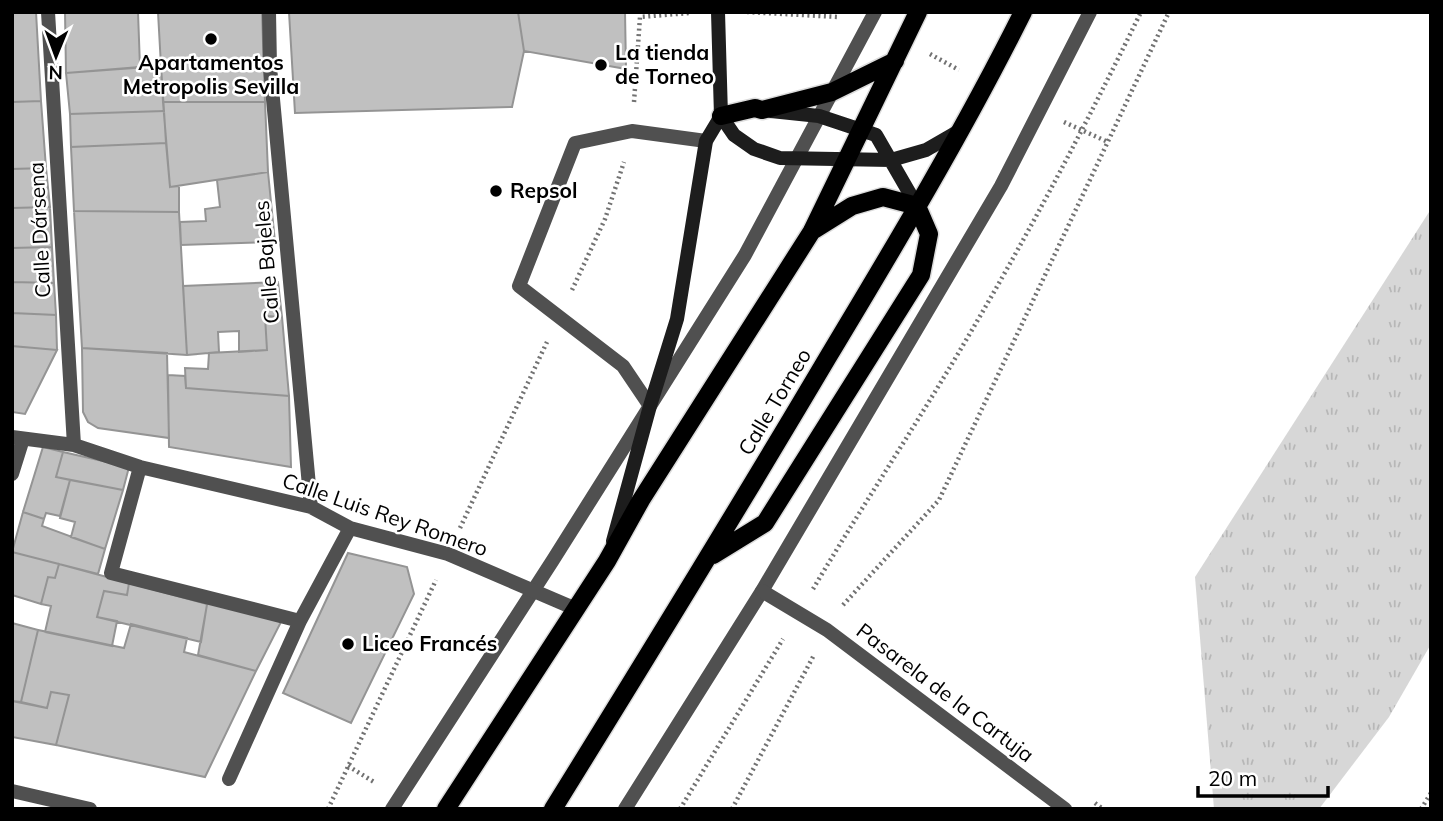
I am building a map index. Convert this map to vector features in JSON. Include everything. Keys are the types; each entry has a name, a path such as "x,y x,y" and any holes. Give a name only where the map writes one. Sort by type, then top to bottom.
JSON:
{"main road":[{"path":"607,561 677,319 706,141 721,116 718,12"},
{"path":"446,809 607,561 641,500 812,231 918,12"},
{"name":"Calle Torneo","path":"554,809 709,557 917,206 987,84 1023,12"},
{"path":"762,110 832,92 895,61"},
{"path":"709,557 765,523 921,275 929,234 917,206 876,135 862,128 820,116 755,108 721,116"},
{"path":"721,116 734,135 754,149 780,158 891,159 926,150 960,131"},
{"path":"812,231 852,206 883,197 917,206"}],"street":[{"name":"Calle Dársena","path":"48,12 74,445"},
{"name":"Calle Bajeles","path":"269,12 270,67 311,507"},
{"path":"392,809 745,254 875,12"},
{"path":"625,809 762,591 1001,186 1085,17"},
{"path":"650,406 623,366 519,286 575,142 632,131 706,141"},
{"name":"Calle Luis Rey Romero","path":"18,438 74,445 140,467 311,507 350,528 448,554 576,609"},
{"path":"12,474 18,438"},
{"path":"140,467 111,573 300,621"},
{"path":"229,779 300,621 350,528"},
{"name":"Pasarela de la Cartuja","path":"762,591 827,630 1065,809"},
{"path":"12,791 90,809"}],"path":[{"path":"680,809 945,376 1044,205 1140,12"},
{"path":"732,809 827,630 842,607 939,500 1169,12"},
{"path":"328,809 605,219 632,131 640,17 694,13"},
{"path":"1421,809 1431,793"}],"green space":[{"path":"1431,209 1431,644 1389,717 1319,809 1214,809 1195,577"}],"building":[{"path":"12,12 36,12 41,101 12,102"},
{"path":"65,12 138,12 140,67 66,73"},
{"name":"Apartamentos Metropolis Sevilla","path":"158,12 262,12 265,102 163,102"},
{"path":"289,12 518,12 524,51 512,107 295,113"},
{"path":"518,12 625,12 626,69 524,51"},
{"path":"161,66 164,111 70,114 66,73"},
{"path":"41,101 46,168 12,169 12,102"},
{"path":"163,102 265,102 268,172 170,187"},
{"path":"164,111 166,143 71,147 70,114"},
{"path":"166,143 170,187 179,186 179,212 74,211 71,147"},
{"path":"46,168 50,207 12,208 12,169"},
{"path":"268,172 275,242 181,245 180,222 206,221 205,209 220,207 217,180"},
{"path":"50,207 52,247 12,248 12,208"},
{"path":"74,211 179,212 187,355 82,348"},
{"path":"52,247 54,283 12,282 12,248"},
{"path":"12,282 54,283 56,315 12,313"},
{"path":"278,282 282,317 265,316 267,350 239,352 239,331 218,332 219,352 187,355 183,286"},
{"path":"12,313 56,315 57,350 12,346"},
{"path":"265,316 282,317 289,396 186,388 185,368 208,369 209,353 267,350"},
{"path":"12,346 57,350 25,414 12,412"},
{"path":"82,348 167,353 169,438 98,428 88,422 83,412"},
{"path":"168,375 185,376 186,388 289,396 291,467 169,447"},
{"path":"43,447 63,452 56,477 70,480 60,516 46,513 44,519 23,512"},
{"path":"63,452 129,467 123,490 56,477"},
{"path":"70,480 123,490 105,549 71,537 75,522 60,518"},
{"path":"23,512 44,519 42,526 105,549 98,574 12,552"},
{"path":"12,552 59,564 55,578 48,577 41,604 12,595"},
{"name":"Liceo Francés","path":"348,553 407,567 414,594 351,723 283,693"},
{"path":"59,564 129,583 127,595 104,591 97,617 117,621 112,646 45,632 51,606 41,604 48,577 55,578"},
{"path":"129,583 207,604 201,642 97,617 104,591 127,595"},
{"path":"208,599 282,620 256,671 198,655"},
{"path":"12,623 38,630 21,702 12,701"},
{"path":"131,624 187,638 184,652 256,671 205,777 56,745 69,695 51,692 47,708 21,702 38,630 124,648"},
{"path":"51,692 69,695 56,745 12,737 12,701 47,708"}],"place":[{"name":"Apartamentos Metropolis Sevilla","path":"211,39"},
{"name":"La tienda de Torneo","path":"601,65"},
{"name":"Repsol","path":"496,191"},
{"name":"Liceo Francés","path":"348,644"}]}
